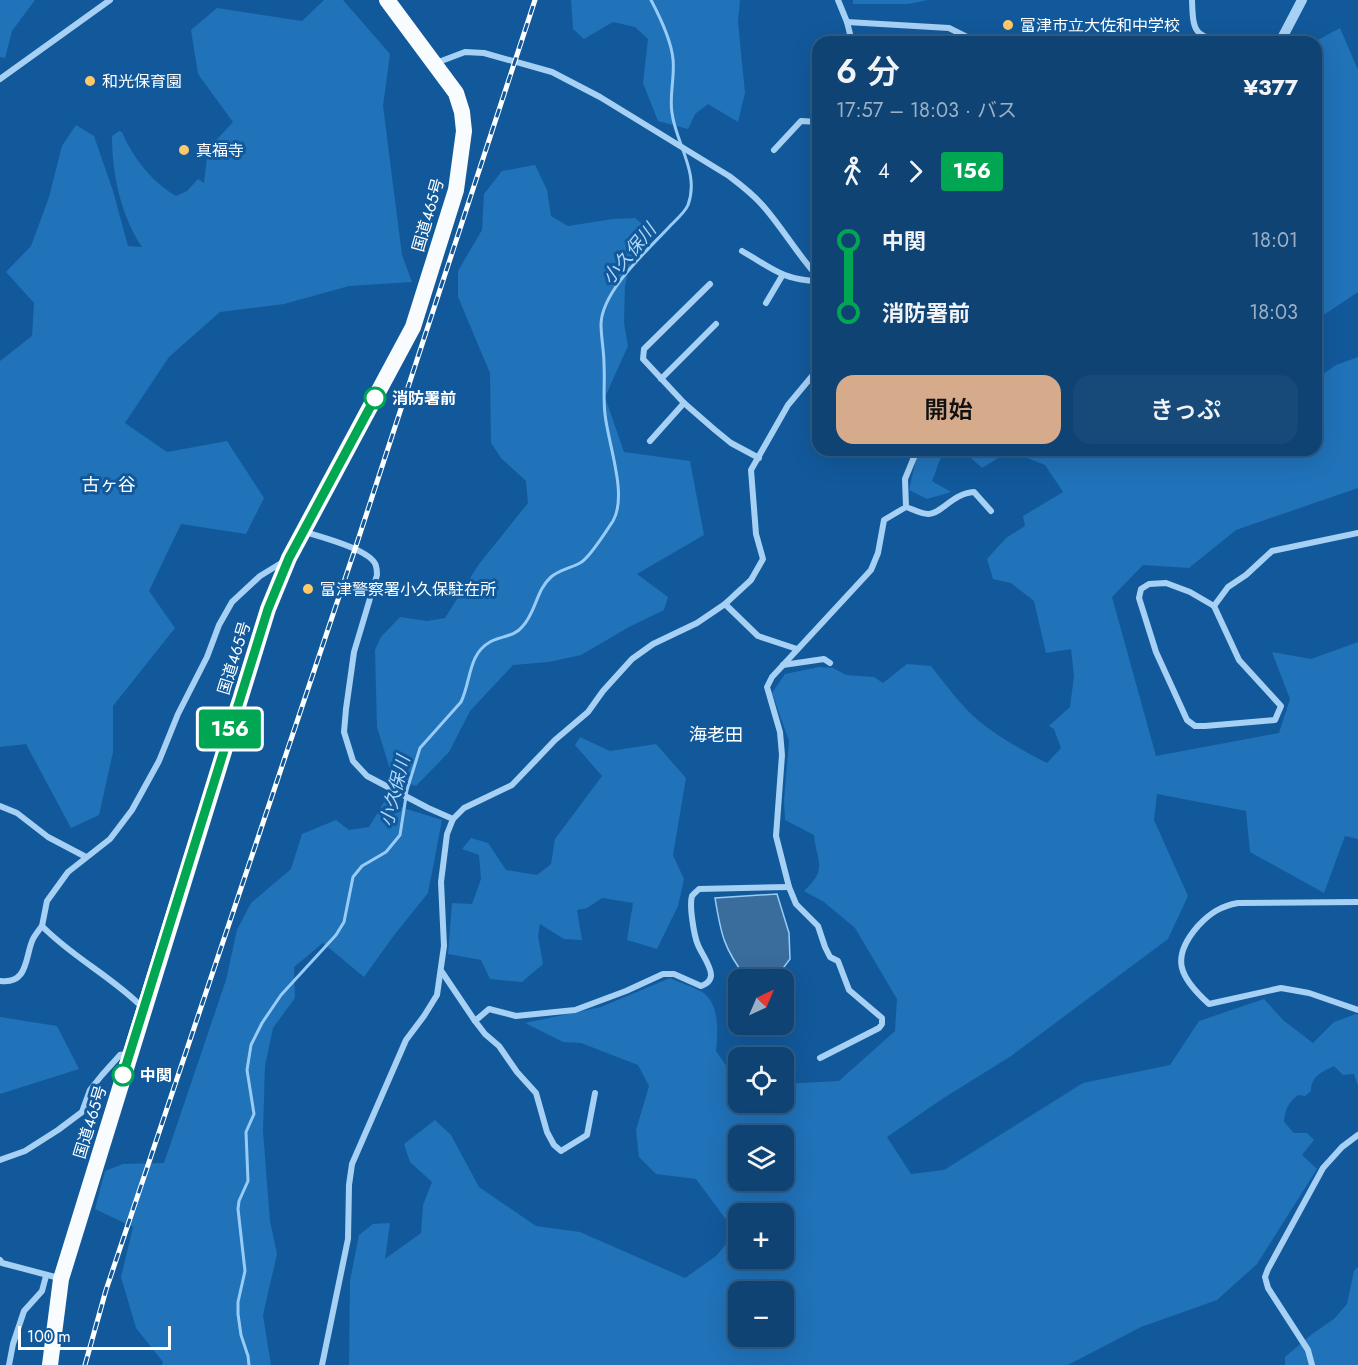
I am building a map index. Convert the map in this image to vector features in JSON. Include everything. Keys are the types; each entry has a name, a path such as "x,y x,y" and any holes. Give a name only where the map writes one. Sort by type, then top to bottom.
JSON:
{"highway":[{"name":"国道465号","path":"50,1365 53,1277 130,1053 268,609 289,558 305,532 413,327 456,190 464,131 462,111 456,93 387,0"}],"street":[{"path":"0,79 110,0"},
{"path":"838,0 850,36"},
{"path":"1192,0 1197,31 1201,36"},
{"path":"1283,36 1302,0"},
{"path":"847,22 949,28 965,36"},
{"path":"435,64 465,52 484,52 552,72 600,96 729,176 764,206 812,271"},
{"path":"774,150 801,121 812,122"},
{"path":"742,251 782,276 800,280 812,279"},
{"path":"766,303 782,276"},
{"path":"710,284 644,349 642,359 684,403 731,443 759,458"},
{"path":"661,379 716,324"},
{"path":"322,1365 348,1239 349,1185 352,1164 406,1040 437,995 444,946 441,882 447,834 453,819 464,808 512,785 555,740 588,712 603,691 632,659 653,644 697,623 724,604 751,580 763,559 756,534 751,470 788,405 812,376"},
{"path":"650,441 684,403"},
{"path":"906,507 905,479 914,456"},
{"path":"820,1058 879,1028 882,1018 849,990 838,961 830,957 825,947 818,926 796,904 789,887 776,836 782,755 780,732 767,687 782,665 871,570 878,553 884,520 906,507 928,514 935,513 964,492 974,492 991,511"},
{"path":"305,532 360,551 376,565 376,576 354,652 344,732 353,760 367,776 453,819"},
{"path":"1214,606 1228,586 1246,575 1272,551 1358,533"},
{"path":"0,981 7,982 18,976 27,965 33,940 42,926 47,901 68,872 111,839 132,810 159,761 178,714 232,602 260,576 289,558"},
{"path":"1166,583 1190,592 1214,606 1239,660 1281,706 1275,720 1205,726 1195,726 1187,720 1156,652 1139,598 1141,589 1149,584 1166,583"},
{"path":"724,604 758,636 797,649"},
{"path":"782,665 824,659 830,663"},
{"path":"0,806 17,813 48,837 86,857"},
{"path":"475,1021 489,1009 516,1016 575,1010 663,974 674,974 701,986 706,984 711,978 696,941 692,910 694,893 699,890 789,887"},
{"path":"1358,902 1225,905 1207,916 1185,941 1181,953 1185,975 1194,991 1209,1004 1281,988 1308,993 1358,1010"},
{"path":"42,926 55,940 123,988 143,1008"},
{"path":"442,972 485,1034 499,1047 536,1093 547,1132 561,1151 587,1135 595,1093"},
{"path":"0,1160 25,1151 82,1112 90,1090 102,1075 120,1055 130,1053"},
{"path":"1312,1365 1308,1350 1268,1288 1265,1277 1323,1168 1342,1147 1358,1135"},
{"path":"0,1260 2,1263 53,1277 24,1311 9,1365"}],"shaded area":[{"path":"0,0 35,0 12,31 5,58 0,57"},
{"path":"324,0 343,0 390,54 383,106 402,255 412,282 349,286 284,304 220,312 169,357 125,423 167,452 227,441 264,498 246,534 181,524 149,591 175,628 113,706 113,752 99,815 71,828 26,744 0,747 0,361 32,336 34,303 6,272 31,246 49,197 62,146 76,125 94,136 113,191 128,246 142,247 128,222 119,194 112,136 119,131 122,132 144,168 159,184 176,196 187,191 198,179 204,183 208,149 233,122 198,74 191,30 217,8 302,21"},
{"path":"571,0 740,0 738,22 745,93 738,122 708,104 695,114 688,129 658,121 643,83 648,39 635,27 613,22 584,39 573,29"},
{"path":"853,0 928,0 908,4 853,4"},
{"path":"1340,28 1358,70 1358,292 1322,316 1322,38"},
{"path":"535,165 547,190 551,216 568,226 635,218 650,230 635,245 625,285 624,323 628,346 605,397 624,452 690,461 704,535 637,574 668,597 664,610 581,655 549,662 513,665 470,711 449,752 416,786 393,779 377,727 375,650 381,637 400,617 427,621 445,618 479,564 528,503 526,481 501,458 491,443 490,373 458,297 458,271 482,230 484,194 502,171"},
{"path":"1358,357 1358,488 1236,530 1189,568 1143,565 1112,597 1156,756 1279,733 1290,699 1272,652 1311,659 1358,642 1358,839 1345,836 1324,893 1250,852 1246,811 1157,794 1154,820 1188,896 1168,939 1011,1056 887,1137 911,1174 944,1170 1083,1083 1170,1065 1199,1021 1264,999 1283,1020 1313,1043 1334,1022 1356,1014 1358,1015 1358,1086 1354,1074 1343,1075 1334,1066 1318,1075 1311,1086 1311,1091 1305,1096 1298,1095 1286,1110 1284,1122 1294,1133 1307,1133 1314,1140 1302,1155 1317,1169 1257,1264 1217,1300 1141,1327 1068,1365 349,1365 350,1281 359,1235 373,1224 390,1223 385,1259 421,1233 423,1205 432,1182 410,1162 404,1144 435,1120 451,1135 479,1187 536,1226 580,1232 685,1278 716,1256 728,1242 728,1269 794,1269 794,1203 728,1203 728,1222 696,1179 656,1174 639,1157 636,1130 649,1086 638,1065 581,1043 563,1042 525,1023 601,1007 670,978 702,992 712,1003 716,1019 716,1051 728,1069 728,1113 794,1113 794,1083 839,1081 895,1031 897,999 855,928 824,902 804,891 816,877 819,865 814,835 785,820 784,801 789,741 772,693 785,674 819,667 833,668 846,675 874,677 883,683 907,664 931,666 960,702 980,722 1004,739 1047,763 1061,748 1054,729 1049,726 1070,707 1074,676 1071,649 1046,653 1034,601 1011,583 993,579 987,559 1006,538 1025,526 1023,516 1063,492 1045,465 1022,456 1322,456 1322,375 1336,365"},
{"path":"917,456 941,456 932,481 951,492 927,499 909,490"},
{"path":"968,456 1002,456 982,468"},
{"path":"580,737 610,751 656,744 686,778 673,855 684,879 678,906 657,949 627,940 633,903 602,898 587,908 577,910 582,940 564,939 540,924 538,936 543,964 522,982 490,979 481,960 448,954 452,903 472,904 481,879 479,855 462,849 471,838 488,843 506,870 537,875 551,864 555,839 602,776 575,745"},
{"path":"384,802 442,820 428,893 364,977 323,943 294,967 295,998 273,1028 265,1066 263,1131 270,1221 277,1254 263,1315 271,1365 162,1365 163,1362 136,1328 121,1277 133,1227 95,1209 105,1171 123,1164 164,1163 226,980 237,930 251,903 291,869 302,834 336,820 349,830 369,827"},
{"path":"777,894 789,933 790,959 782,969 740,969 728,950 719,922 715,898"},
{"path":"0,1017 57,1026 79,1069 0,1094"},
{"path":"1358,1267 1358,1365 1285,1365 1285,1357 1334,1319 1347,1304 1354,1271"}],"waterway":[{"name":"小久保川","path":"249,1365 238,1314 238,1302 245,1271 238,1209 248,1181 246,1132 254,1114 247,1070 251,1045 262,1023 281,995 336,935 344,922 353,877 362,866 386,852 400,835 407,790 420,748 461,702 478,654 490,642 515,633 522,627 546,582 588,556 613,521 617,510 618,484 604,408 601,324 603,311 609,298 628,271 685,210 691,193 689,170 672,113 672,51 665,28 651,0"}],"railway":[{"path":"85,1365 106,1290 355,549 535,0"}],"bus line":[{"name":"156","path":"123,1075 268,609 289,558 375,398"}],"place":[{"name":"富津市立大佐和中学校","path":"1008,25"},
{"name":"和光保育園","path":"90,81"},
{"name":"真福寺","path":"184,150"},
{"name":"消防署前","path":"375,398"},
{"name":"富津警察署小久保駐在所","path":"308,589"},
{"name":"中関","path":"123,1075"}],"district":[{"name":"古ヶ谷","path":"109,485"},
{"name":"海老田","path":"716,735"}]}
